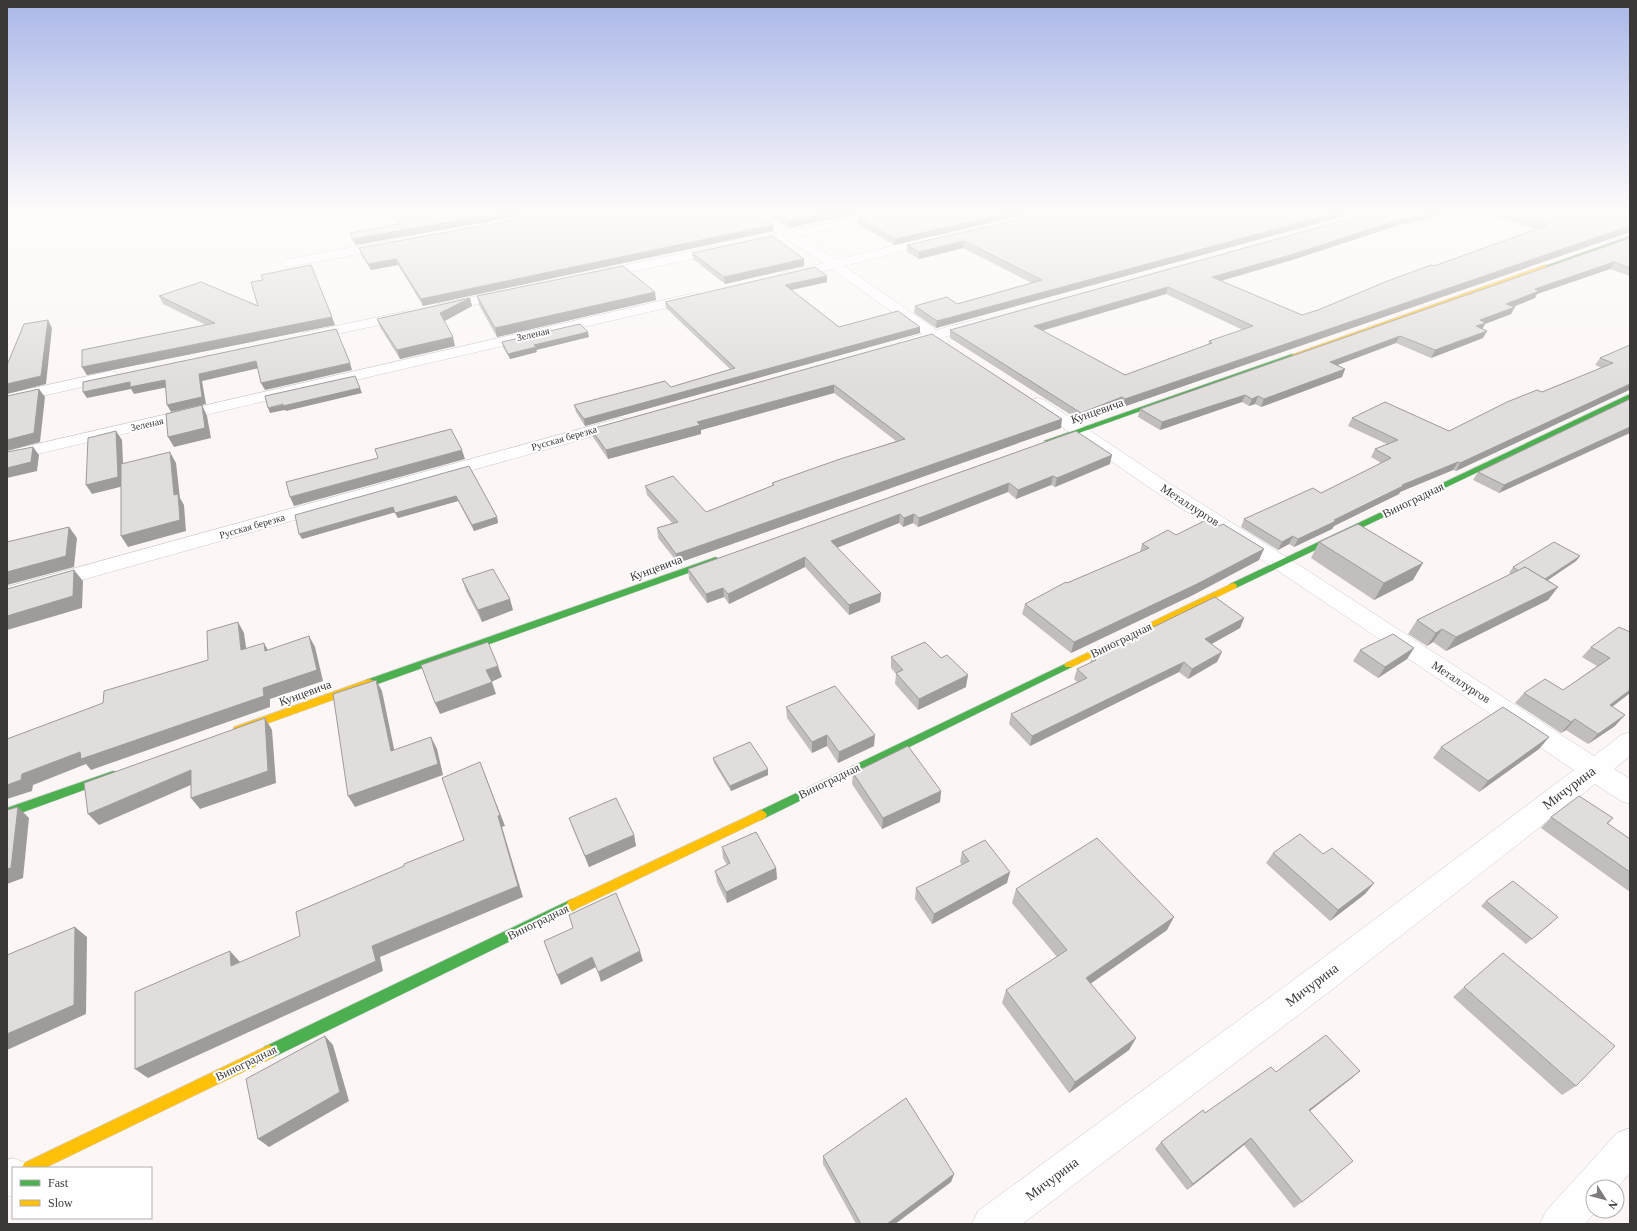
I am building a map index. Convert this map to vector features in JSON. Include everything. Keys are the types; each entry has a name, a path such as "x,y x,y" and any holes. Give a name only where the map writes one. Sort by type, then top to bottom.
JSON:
{"street":[{"path":"580,278 621,269"},
{"path":"772,279 811,269"},
{"path":"842,269 954,348"},
{"name":"Кунцевича","path":"1042,443 1537,269"},
{"path":"297,338 519,291"},
{"name":"Зеленая","path":"7,456 711,293"},
{"path":"888,348 995,318"},
{"path":"7,399 127,373"},
{"name":"Металлургов","path":"1026,396 1079,430 1160,486 1281,563 1630,793"},
{"name":"Виноградная","path":"32,1167 1281,563 1630,396"},
{"name":"Русская березка","path":"7,594 635,419"},
{"name":"Кунцевича","path":"232,732 727,556"},
{"name":"Мичурина","path":"991,1224 1318,981 1630,742"},
{"path":"7,813 120,772"},
{"path":"1559,1224 1630,1146"}],"building":[{"path":"289,269 313,269 332,317 82,367 82,350 215,323 159,296 201,282 258,306 251,282 263,280 261,275"},
{"path":"403,269 562,269 421,299"},
{"path":"606,269 627,269 655,292 495,328 477,296"},
{"path":"714,269 758,269 724,277"},
{"path":"805,269 818,269 827,276 785,285 839,327 898,311 920,327 584,419 574,405 665,381 671,387 735,368 665,302"},
{"path":"1021,269 1127,269 937,321 915,306 947,297 957,304 1042,280"},
{"path":"1168,269 1239,269 1212,277 1302,315 1419,269 1503,269 1125,399 1122,397 1081,413 950,330","holes":["1168,287 1253,326 1209,341 1212,343 1125,375 1034,326"]},
{"path":"1540,269 1592,269 1535,289 1539,291 1506,304 1515,307 1480,320 1486,323 1476,326 1487,331 1435,350 1400,336 1330,362 1345,369 1264,399 1258,396 1252,399 1245,395 1162,422 1140,409"},
{"path":"470,298 440,313 453,337 397,350 377,319"},
{"path":"48,320 41,376 7,384 7,365 24,324"},
{"path":"580,324 588,332 534,345 536,347 508,354 502,342"},
{"path":"336,329 350,363 261,383 256,361 199,374 202,397 167,405 165,380 130,387 130,382 83,392 83,382"},
{"path":"932,334 1062,419 676,554 657,528 678,522 645,486 673,476 706,512 774,485 772,483 840,459 905,439 834,385 697,422 700,425 606,450 591,429"},
{"path":"1630,345 1630,384 1460,463 1458,462 1402,485 1403,486 1334,520 1336,521 1298,539 1293,536 1282,542 1244,519 1313,488 1321,493 1391,458 1375,449 1398,440 1352,418 1385,402 1449,431 1507,402 1537,390 1542,392 1613,363 1600,358"},
{"path":"355,376 360,388 283,406 283,404 268,408 265,396"},
{"path":"39,389 34,433 7,440 7,396"},
{"path":"1630,399 1630,427 1504,485 1478,472"},
{"path":"202,405 205,428 168,437 166,414"},
{"path":"451,429 462,450 290,497 286,482 378,458 375,449"},
{"path":"116,431 118,477 86,485 88,438"},
{"path":"1076,431 1112,455 1057,478 1053,476 1018,490 1009,483 919,518 914,514 904,518 900,514 831,541 881,593 849,605 805,557 728,594 723,588 706,594 688,569"},
{"path":"33,447 31,462 7,468 7,452"},
{"path":"170,452 174,495 178,494 180,520 121,536 121,464"},
{"path":"469,466 497,517 472,525 456,496 395,513 393,507 299,534 295,515"},
{"path":"1208,519 1219,526 1223,524 1264,549 1197,584 1074,642 1025,604 1066,582 1067,583 1149,548 1142,544 1168,530 1176,535"},
{"path":"1358,524 1423,563 1384,583 1319,542"},
{"path":"69,527 66,556 7,572 7,542"},
{"path":"1554,542 1580,556 1545,579 1525,567 1519,571 1513,567"},
{"path":"1525,567 1558,587 1456,637 1442,629 1436,633 1417,620"},
{"path":"493,569 510,599 478,610 462,579"},
{"path":"74,570 73,596 7,616 7,589"},
{"path":"1215,597 1244,618 1205,639 1222,652 1192,669 1184,662 1032,736 1011,714 1087,678 1077,669 1096,660 1092,657"},
{"path":"238,622 241,650 264,643 265,651 309,636 317,670 263,688 264,696 81,759 80,752 22,774 21,780 7,785 7,739 103,703 104,691 208,660 207,631"},
{"path":"1619,627 1630,632 1630,690 1610,705 1625,715 1598,734 1575,719 1571,722 1524,693 1545,679 1563,690 1610,658 1591,647"},
{"path":"1393,634 1414,648 1385,667 1360,650"},
{"path":"488,642 498,666 486,670 492,682 435,703 421,665"},
{"path":"925,642 941,658 947,655 968,675 919,699 896,673 903,670 891,657"},
{"path":"376,680 391,751 431,737 438,764 348,796 333,694"},
{"path":"835,686 875,735 839,752 827,735 812,742 786,707"},
{"path":"1503,707 1549,737 1488,781 1441,747"},
{"path":"265,718 268,771 191,798 191,770 88,814 84,783"},
{"path":"750,742 768,769 730,786 713,758"},
{"path":"908,746 941,791 883,818 853,773"},
{"path":"480,762 500,815 498,816 518,886 372,946 376,961 135,1069 135,992 230,951 231,966 300,936 296,912 404,866 404,864 464,840 442,778"},
{"path":"1579,796 1613,818 1607,823 1630,839 1630,872 1551,817"},
{"path":"616,798 634,835 585,856 569,818"},
{"path":"18,807 11,868 7,869 7,810"},
{"path":"756,832 776,868 726,892 715,871 730,863 722,847"},
{"path":"1300,834 1323,854 1332,848 1374,883 1338,910 1273,853"},
{"path":"1097,838 1174,917 1086,978 1136,1038 1075,1082 1006,990 1067,950 1016,889"},
{"path":"985,840 1010,872 934,914 916,888 969,861 962,852"},
{"path":"1513,881 1558,917 1532,939 1486,901"},
{"path":"616,893 640,951 598,972 592,957 557,975 544,941 573,928 569,915"},
{"path":"75,927 74,1005 7,1034 7,955"},
{"path":"1503,953 1615,1046 1576,1086 1464,987"},
{"path":"1326,1035 1360,1071 1309,1110 1353,1161 1302,1202 1251,1138 1193,1184 1161,1142 1203,1110 1205,1113 1271,1067 1276,1072"},
{"path":"325,1036 340,1092 258,1139 246,1079"},
{"path":"906,1098 954,1174 887,1224 861,1224 823,1156"}],"traffic: fast":[{"path":"1048,441 1294,355"},
{"path":"1233,586 1630,396"},
{"path":"369,683 716,560"},
{"path":"761,815 1069,665"},
{"path":"7,813 113,775"},
{"path":"269,1052 572,905"}],"traffic: slow":[{"path":"1294,355 1538,269"},
{"path":"1069,665 1233,586"},
{"path":"238,730 369,683"},
{"path":"572,905 761,815"},
{"path":"31,1167 269,1052"}]}
